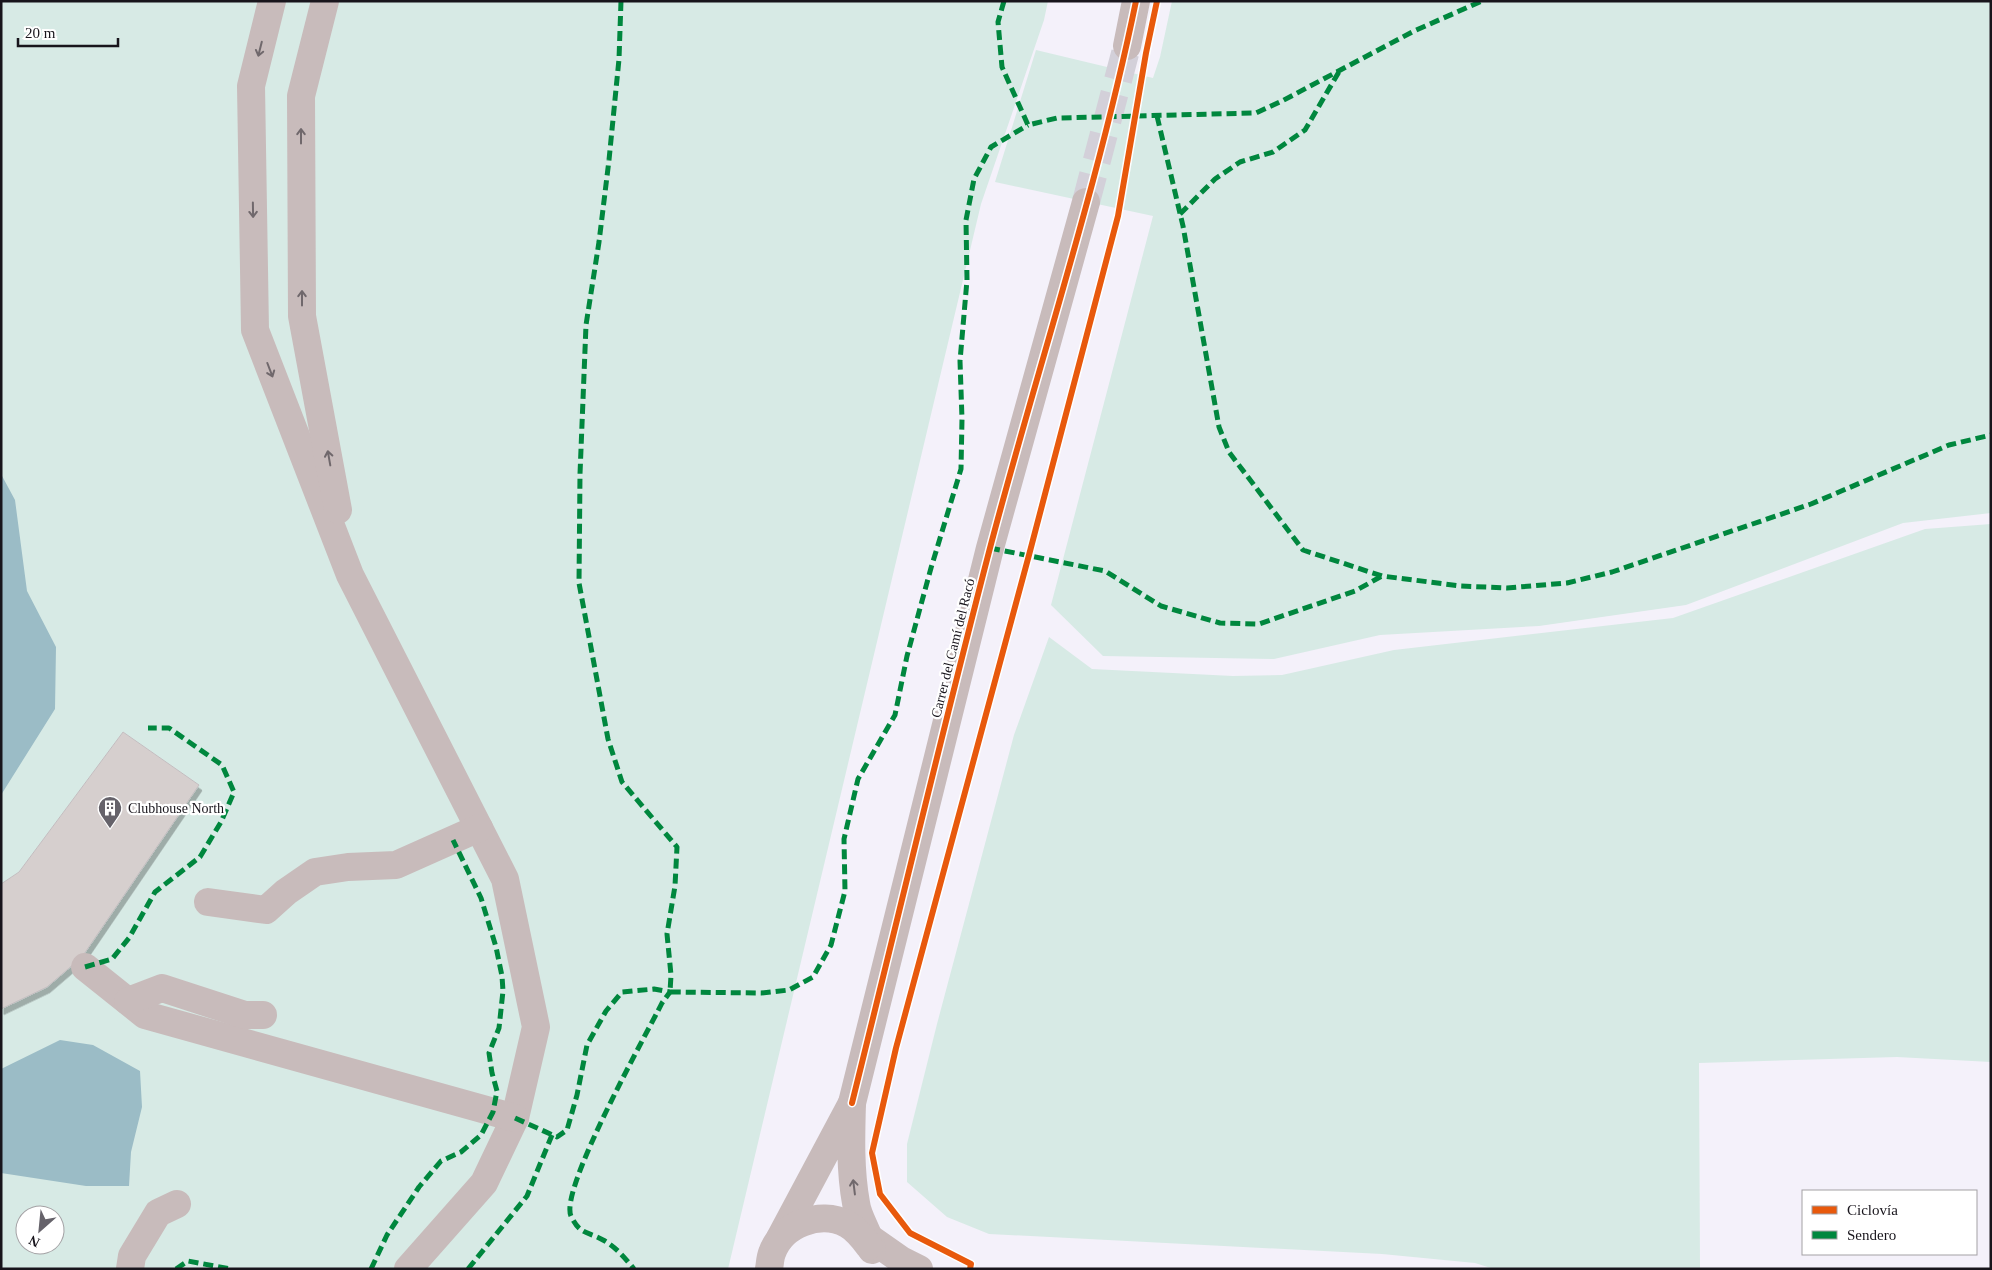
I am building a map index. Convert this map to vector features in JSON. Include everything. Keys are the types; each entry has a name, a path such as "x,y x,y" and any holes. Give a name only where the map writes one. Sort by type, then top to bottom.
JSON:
{"street":[{"path":"272,1 251,86 255,330 350,575 505,878 536,1027 515,1118 484,1183 408,1269"},
{"path":"325,1 301,96 302,316 350,575"},
{"path":"1127,46 1136,1"},
{"name":"Carrer del Camí del Racó","path":"870,1248 856,1206 851,1165 852,1103 990,548 1086,202"},
{"path":"208,902 266,910 286,892 315,872 348,867 396,865 480,828"},
{"path":"85,967 145,1015 515,1118"},
{"path":"128,1001 162,988 245,1015 263,1015"},
{"name":"Carrer del Camí del Racó","path":"769,1269 772,1253 852,1103"},
{"path":"130,1269 132,1256 158,1213 177,1204"},
{"path":"780,1238 793,1226 810,1220 829,1218 847,1224 870,1248 919,1269"}],"shaded area":[{"path":"1,1 1048,1 1044,20 981,204 728,1269 1,1269 1,1009 47,987 82,957 199,785 123,732 19,872 1,884"},
{"path":"1172,1 1991,1 1991,513 1903,523 1686,605 1539,626 1380,635 1274,659 1103,656 1051,605 1153,216 995,182 1036,50 1153,78 1160,57"},
{"path":"1991,524 1991,1062 1897,1057 1699,1063 1700,1269 1494,1269 1475,1263 1382,1254 989,1234 947,1217 907,1182 907,1144 937,1024 1014,735 1049,637 1092,669 1233,676 1282,675 1394,650 1673,618 1925,529"}],"water":[{"path":"1,474 15,500 27,591 56,647 55,709 1,795"},
{"path":"60,1040 93,1045 140,1071 142,1107 131,1152 129,1186 86,1186 1,1173 1,1069"}],"building":[{"name":"Clubhouse North","path":"123,732 199,785 82,957 47,987 1,1009 1,884 19,872"}],"tunnel":[{"path":"1086,202 1127,46"}],"marked path":[{"path":"621,1 619,59 609,160 586,325 580,474 579,583 608,739 622,782 677,847 675,886 667,934 671,975 670,992 761,993 789,990 813,977 831,945 845,891 844,839 858,779 895,715 907,656 961,469 960,361 967,280 966,220 974,179 991,147 1028,125"},
{"path":"1004,1 998,22 1002,67 1028,125 1057,118 1256,113 1414,31 1482,1"},
{"path":"1180,214 1215,179 1240,162 1273,152 1305,130 1340,70"},
{"path":"1157,116 1183,226 1219,427 1229,452 1303,550 1382,576 1461,586 1507,588 1567,583 1612,572 1811,504 1949,445 1991,435"},
{"path":"990,548 1105,571 1161,606 1220,623 1259,624 1355,591 1382,576"},
{"path":"85,967 112,959 129,938 155,892 200,857 221,822 234,792 222,765 169,728 148,728"},
{"path":"371,1269 387,1235 419,1187 441,1161 461,1152 481,1135 493,1112 497,1091 489,1053 499,1028 503,991 502,976 496,947 481,898 453,840"},
{"path":"515,1118 557,1137 567,1130 577,1095 587,1045 606,1011 622,992 654,989 670,992 662,1003 606,1112 578,1176 571,1201 571,1216 581,1230 612,1246 634,1269"},
{"path":"468,1269 527,1196 552,1135"},
{"path":"176,1269 188,1261 231,1269"}],"cycle path":[{"path":"852,1103 972,617 1008,480 1086,207 1121,70 1136,1"},
{"path":"970,1269 971,1264 910,1233 880,1194 872,1153 896,1048 1118,216 1146,53 1157,1"}],"place":[{"name":"Clubhouse North","path":"110,829"}]}
